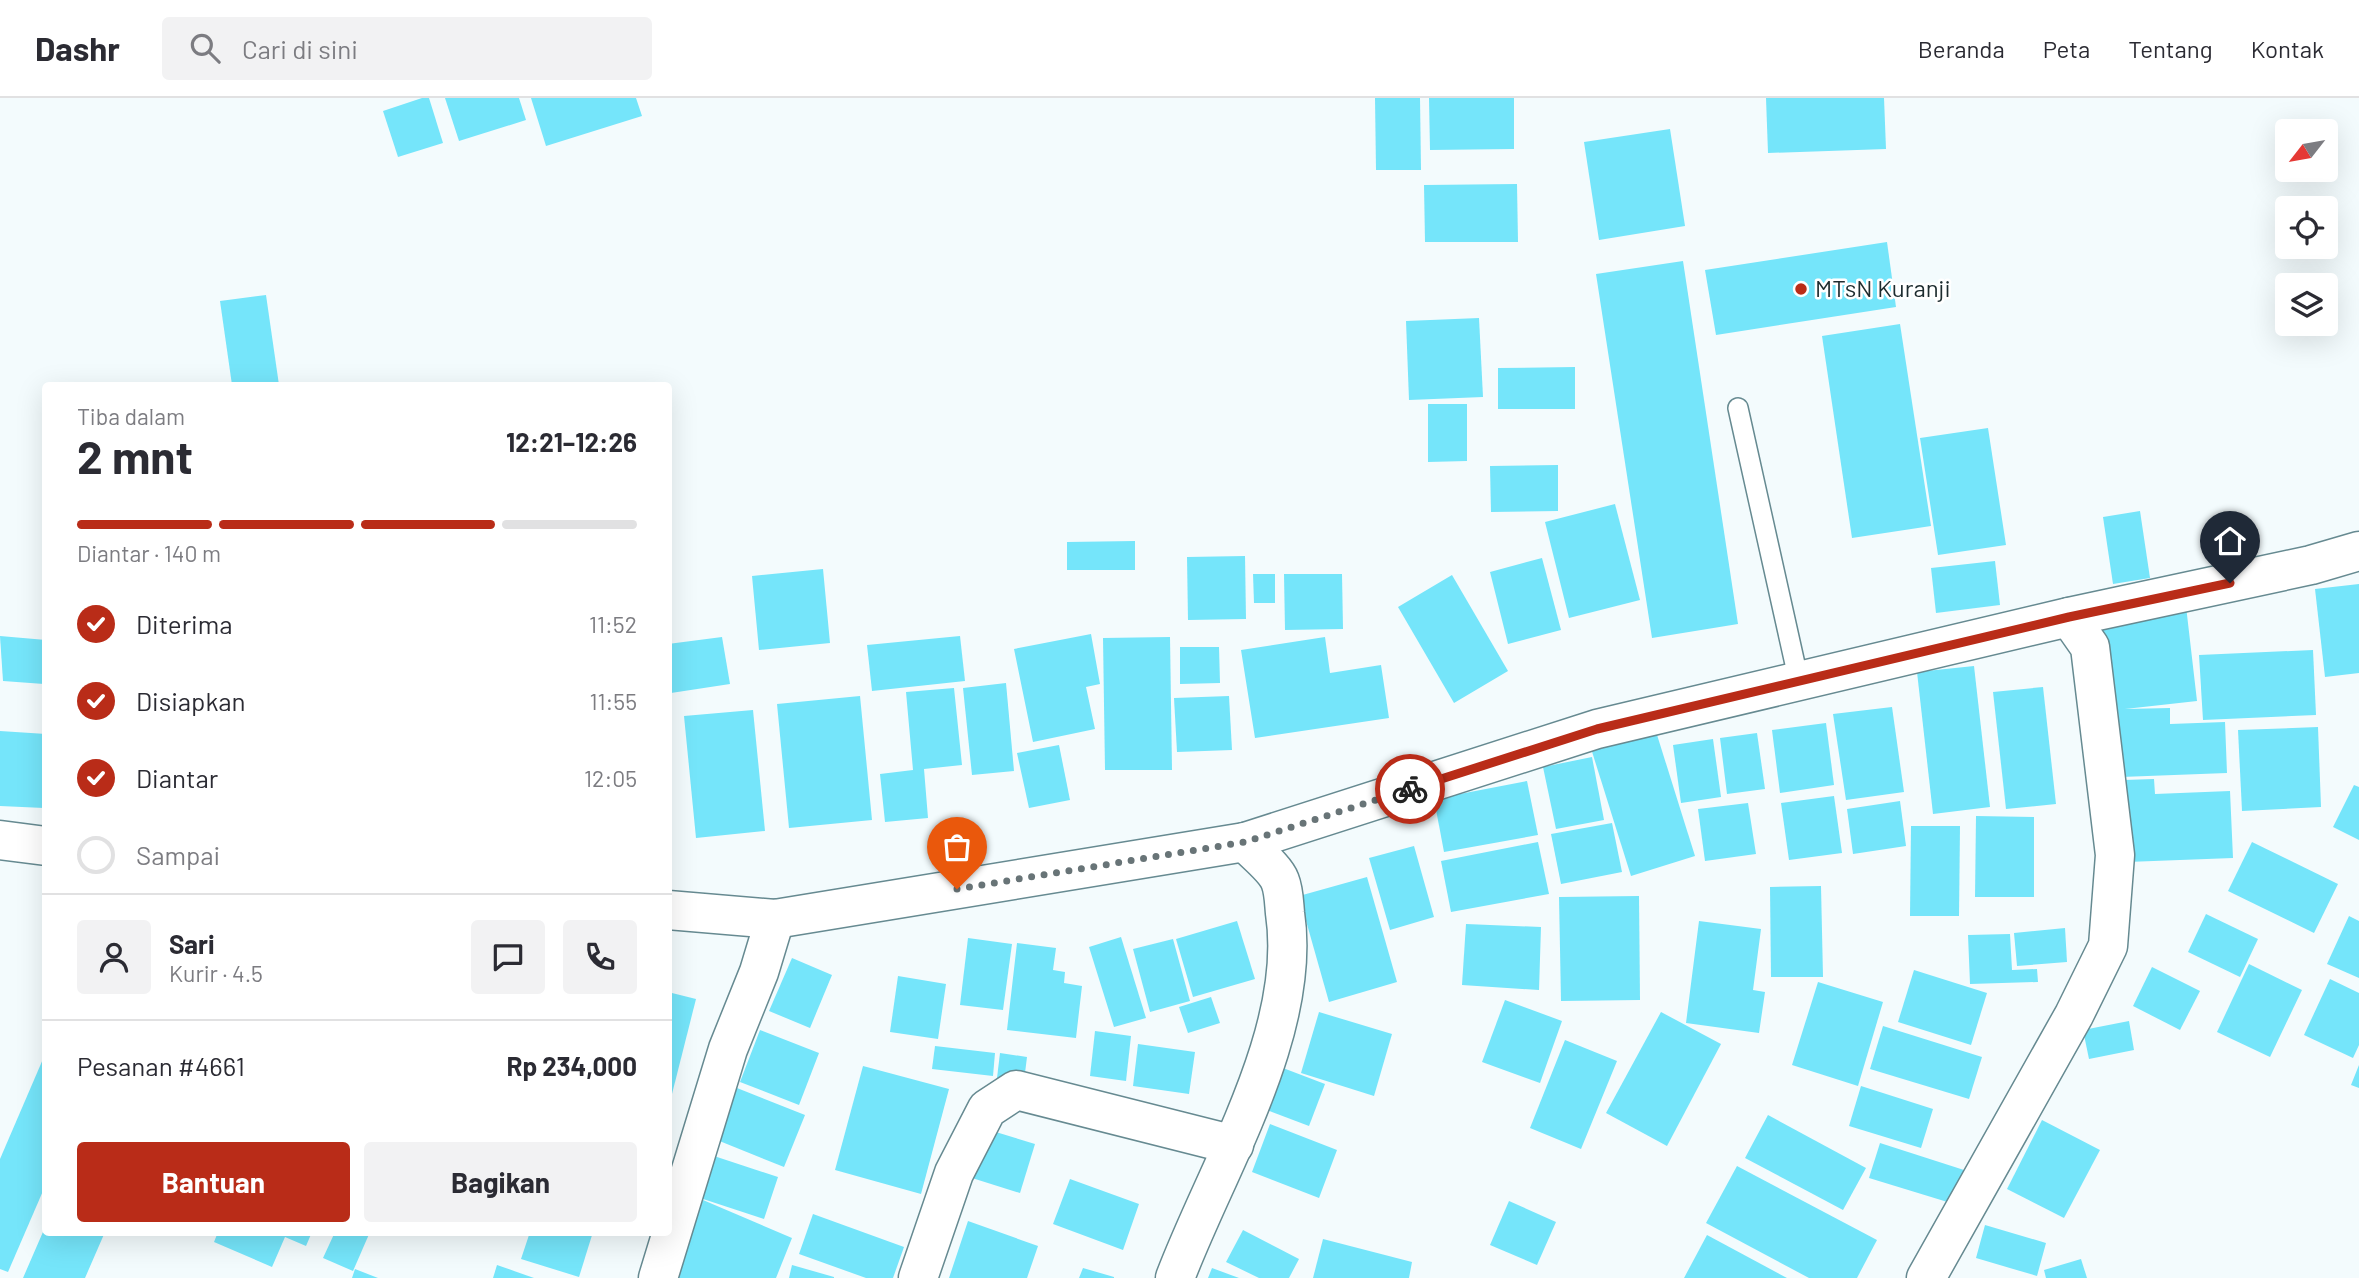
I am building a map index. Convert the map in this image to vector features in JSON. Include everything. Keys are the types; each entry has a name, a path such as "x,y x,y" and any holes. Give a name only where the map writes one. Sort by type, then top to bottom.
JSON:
{"street":[{"path":"672,910 775,919 1245,842 1597,729 2069,617 2311,565 2359,551"},
{"path":"1926,1278 2074,1015 2108,946 2115,855 2090,647 2069,617"},
{"path":"0,841 42,846"},
{"path":"1175,1278 1197,1219 1252,1105 1283,997 1289,936 1280,880 1245,842"},
{"path":"672,1232 728,1049 759,972 775,919"},
{"path":"918,1278 954,1173 987,1109 1016,1090 1234,1145"},
{"path":"658,1278 671,1236"}],"lane":[{"path":"1738,408 1799,682"}],"building":[{"path":"429,98 443,143 398,157 383,111"},
{"path":"445,98 519,98 526,120 459,141"},
{"path":"531,98 636,98 642,116 546,146"},
{"path":"1375,98 1420,98 1421,170 1376,170"},
{"path":"1429,98 1514,98 1514,149 1430,150"},
{"path":"1766,98 1884,98 1886,149 1768,153"},
{"path":"1670,129 1685,226 1599,240 1584,142"},
{"path":"1517,184 1518,242 1425,242 1424,185"},
{"name":"MTsN Kuranji","path":"1887,242 1896,307 1716,335 1705,270"},
{"path":"1683,261 1738,624 1652,638 1596,274"},
{"path":"266,295 279,382 232,382 220,301"},
{"path":"1479,318 1483,397 1409,400 1406,321"},
{"name":"MTsN Kuranji","path":"1900,324 1931,526 1852,538 1822,336"},
{"path":"1575,367 1575,409 1498,409 1498,368"},
{"path":"1428,404 1467,404 1467,461 1428,462"},
{"path":"1988,428 2006,545 1938,555 1920,438"},
{"path":"1558,465 1558,511 1491,512 1490,466"},
{"path":"1615,504 1640,600 1569,618 1545,522"},
{"path":"2140,511 2150,578 2113,584 2103,517"},
{"path":"1135,541 1135,570 1067,570 1067,542"},
{"path":"1245,556 1246,619 1188,620 1187,557"},
{"path":"1542,558 1561,630 1508,644 1490,572"},
{"path":"1995,561 2000,605 1936,613 1931,568"},
{"path":"823,569 830,643 759,650 752,576"},
{"path":"1253,574 1275,574 1275,603 1254,603"},
{"path":"1284,574 1342,574 1343,629 1285,630"},
{"path":"1452,575 1508,671 1454,703 1398,607"},
{"path":"2359,584 2359,673 2325,677 2315,589"},
{"path":"2186,606 2197,701 2125,709 2170,708 2170,724 2225,722 2227,773 2121,777 2118,710 2104,711 2093,616"},
{"path":"1091,634 1100,684 1086,687 1095,729 1033,742 1014,649"},
{"path":"0,636 42,640 42,684 3,681"},
{"path":"960,636 965,681 872,691 867,645"},
{"path":"722,637 730,684 672,693 672,643"},
{"path":"1170,637 1172,770 1105,770 1103,638"},
{"path":"1325,637 1330,673 1381,665 1389,718 1255,738 1241,650"},
{"path":"1180,647 1219,647 1220,683 1180,684"},
{"path":"2313,650 2316,715 2203,720 2199,655"},
{"path":"1974,666 1990,807 1933,814 1917,672"},
{"path":"1006,683 1014,771 972,775 963,688"},
{"path":"2043,687 2056,804 2006,809 1993,692"},
{"path":"954,688 962,765 924,769 928,818 885,822 880,774 913,770 906,692"},
{"path":"860,696 872,820 789,828 777,704"},
{"path":"1229,696 1232,750 1177,752 1174,698"},
{"path":"1892,707 1904,792 1846,800 1833,714"},
{"path":"753,710 765,831 696,838 684,716"},
{"path":"1653,722 1695,856 1631,876 1589,742"},
{"path":"1826,723 1834,785 1780,793 1772,730"},
{"path":"2318,727 2321,807 2242,811 2238,730"},
{"path":"0,731 42,734 42,808 0,806"},
{"path":"1757,733 1765,789 1727,794 1720,738"},
{"path":"1713,739 1721,797 1681,803 1673,745"},
{"path":"1059,745 1070,800 1029,808 1017,753"},
{"path":"1592,757 1604,820 1556,829 1543,767"},
{"path":"2154,779 2155,794 2230,791 2233,858 2127,862 2124,780"},
{"path":"1527,781 1538,835 1444,852 1434,799"},
{"path":"2354,785 2359,787 2359,840 2333,827"},
{"path":"1834,796 1842,853 1789,860 1781,803"},
{"path":"1900,801 1906,846 1853,854 1847,809"},
{"path":"1748,803 1756,854 1705,861 1698,809"},
{"path":"1976,816 2034,817 2034,897 1975,897"},
{"path":"1612,823 1622,872 1561,884 1551,834"},
{"path":"1911,826 1960,826 1959,916 1910,916"},
{"path":"1538,842 1549,894 1451,912 1441,861"},
{"path":"2252,842 2338,884 2314,933 2228,891"},
{"path":"1414,846 1434,917 1390,930 1369,858"},
{"path":"1367,877 1397,982 1329,1002 1299,896"},
{"path":"1821,886 1823,977 1771,977 1770,887"},
{"path":"1639,896 1640,1000 1561,1001 1559,897"},
{"path":"2206,914 2258,939 2240,977 2188,952"},
{"path":"2349,916 2359,921 2359,978 2327,964"},
{"path":"1237,921 1255,979 1193,997 1176,939"},
{"path":"1699,921 1761,929 1753,990 1765,992 1759,1033 1686,1023"},
{"path":"1466,924 1541,927 1539,990 1462,985"},
{"path":"2065,928 2067,962 2017,966 2014,933"},
{"path":"2010,934 2012,970 2037,969 2038,982 1970,984 1968,935"},
{"path":"1121,937 1146,1018 1114,1027 1089,947"},
{"path":"968,938 1012,944 1003,1010 960,1005"},
{"path":"1173,939 1190,1001 1150,1012 1133,949"},
{"path":"1017,943 1056,948 1053,970 1065,972 1064,983 1082,986 1076,1038 1007,1030"},
{"path":"792,958 832,975 810,1028 769,1011"},
{"path":"2249,964 2302,990 2270,1057 2217,1032"},
{"path":"2152,967 2200,991 2180,1030 2133,1006"},
{"path":"1914,970 1987,993 1971,1045 1898,1022"},
{"path":"898,976 946,984 938,1039 890,1032"},
{"path":"2330,979 2359,993 2359,1045 2353,1058 2304,1035"},
{"path":"1818,982 1883,1002 1858,1086 1792,1065"},
{"path":"672,993 696,999 672,1094"},
{"path":"1211,997 1220,1023 1188,1033 1179,1007"},
{"path":"1505,1000 1562,1021 1540,1083 1482,1062"},
{"path":"1319,1012 1392,1034 1374,1096 1301,1073"},
{"path":"1661,1012 1721,1044 1667,1146 1606,1113"},
{"path":"2129,1021 2134,1050 2089,1059 2083,1030"},
{"path":"1883,1026 1982,1057 1969,1099 1870,1069"},
{"path":"760,1030 819,1053 799,1105 740,1082"},
{"path":"1095,1031 1131,1036 1126,1081 1090,1076"},
{"path":"1565,1040 1617,1061 1581,1149 1530,1128"},
{"path":"1138,1044 1195,1052 1189,1094 1133,1086"},
{"path":"935,1046 995,1053 993,1076 932,1069"},
{"path":"1000,1053 1027,1057 1024,1081 997,1078"},
{"path":"42,1061 42,1193 8,1272 0,1269 0,1159"},
{"path":"2359,1065 2359,1088 2351,1085"},
{"path":"863,1066 949,1089 921,1194 835,1170"},
{"path":"1283,1068 1325,1084 1309,1126 1267,1110"},
{"path":"1861,1086 1933,1109 1921,1148 1849,1126"},
{"path":"737,1088 805,1115 784,1167 717,1140"},
{"path":"1768,1115 1866,1168 1843,1210 1745,1158"},
{"path":"2042,1120 2100,1150 2064,1218 2007,1189"},
{"path":"1270,1124 1337,1150 1319,1198 1252,1172"},
{"path":"986,1129 1035,1144 1020,1193 972,1178"},
{"path":"1880,1143 1964,1170 1954,1204 1869,1178"},
{"path":"711,1155 778,1177 764,1219 697,1197"},
{"path":"1737,1166 1877,1240 1857,1278 1809,1278 1706,1223"},
{"path":"1070,1179 1139,1204 1123,1250 1053,1224"},
{"path":"703,1200 792,1238 776,1278 671,1278"},
{"path":"1509,1201 1556,1222 1537,1265 1490,1245"},
{"path":"813,1214 904,1247 893,1278 866,1278 799,1254"},
{"path":"968,1221 1038,1246 1027,1278 949,1278"},
{"path":"1985,1225 2046,1243 2037,1276 1976,1258"},
{"path":"1243,1230 1299,1259 1289,1278 1259,1278 1226,1262"},
{"path":"42,1234 103,1236 85,1278 23,1278"},
{"path":"1707,1235 1787,1278 1684,1278"},
{"path":"216,1236 310,1236 306,1246 285,1237 272,1267 214,1242"},
{"path":"333,1236 368,1236 353,1271 323,1258"},
{"path":"529,1236 592,1236 579,1277 521,1259"},
{"path":"1323,1239 1412,1262 1409,1278 1313,1278"},
{"path":"2081,1259 2087,1278 2046,1278 2044,1270"},
{"path":"497,1265 534,1278 493,1278"},
{"path":"792,1265 834,1277 834,1278 789,1278"},
{"path":"1083,1268 1114,1277 1114,1278 1079,1278"},
{"path":"1212,1268 1239,1278 1208,1278"},
{"path":"355,1269 378,1278 352,1278"}],"way so far":[{"path":"957,889 1245,842 1410,789"}],"place":[{"name":"MTsN Kuranji","path":"1801,289"}],"route":[{"path":"1410,789 1597,729 2069,617 2230,583"}]}
